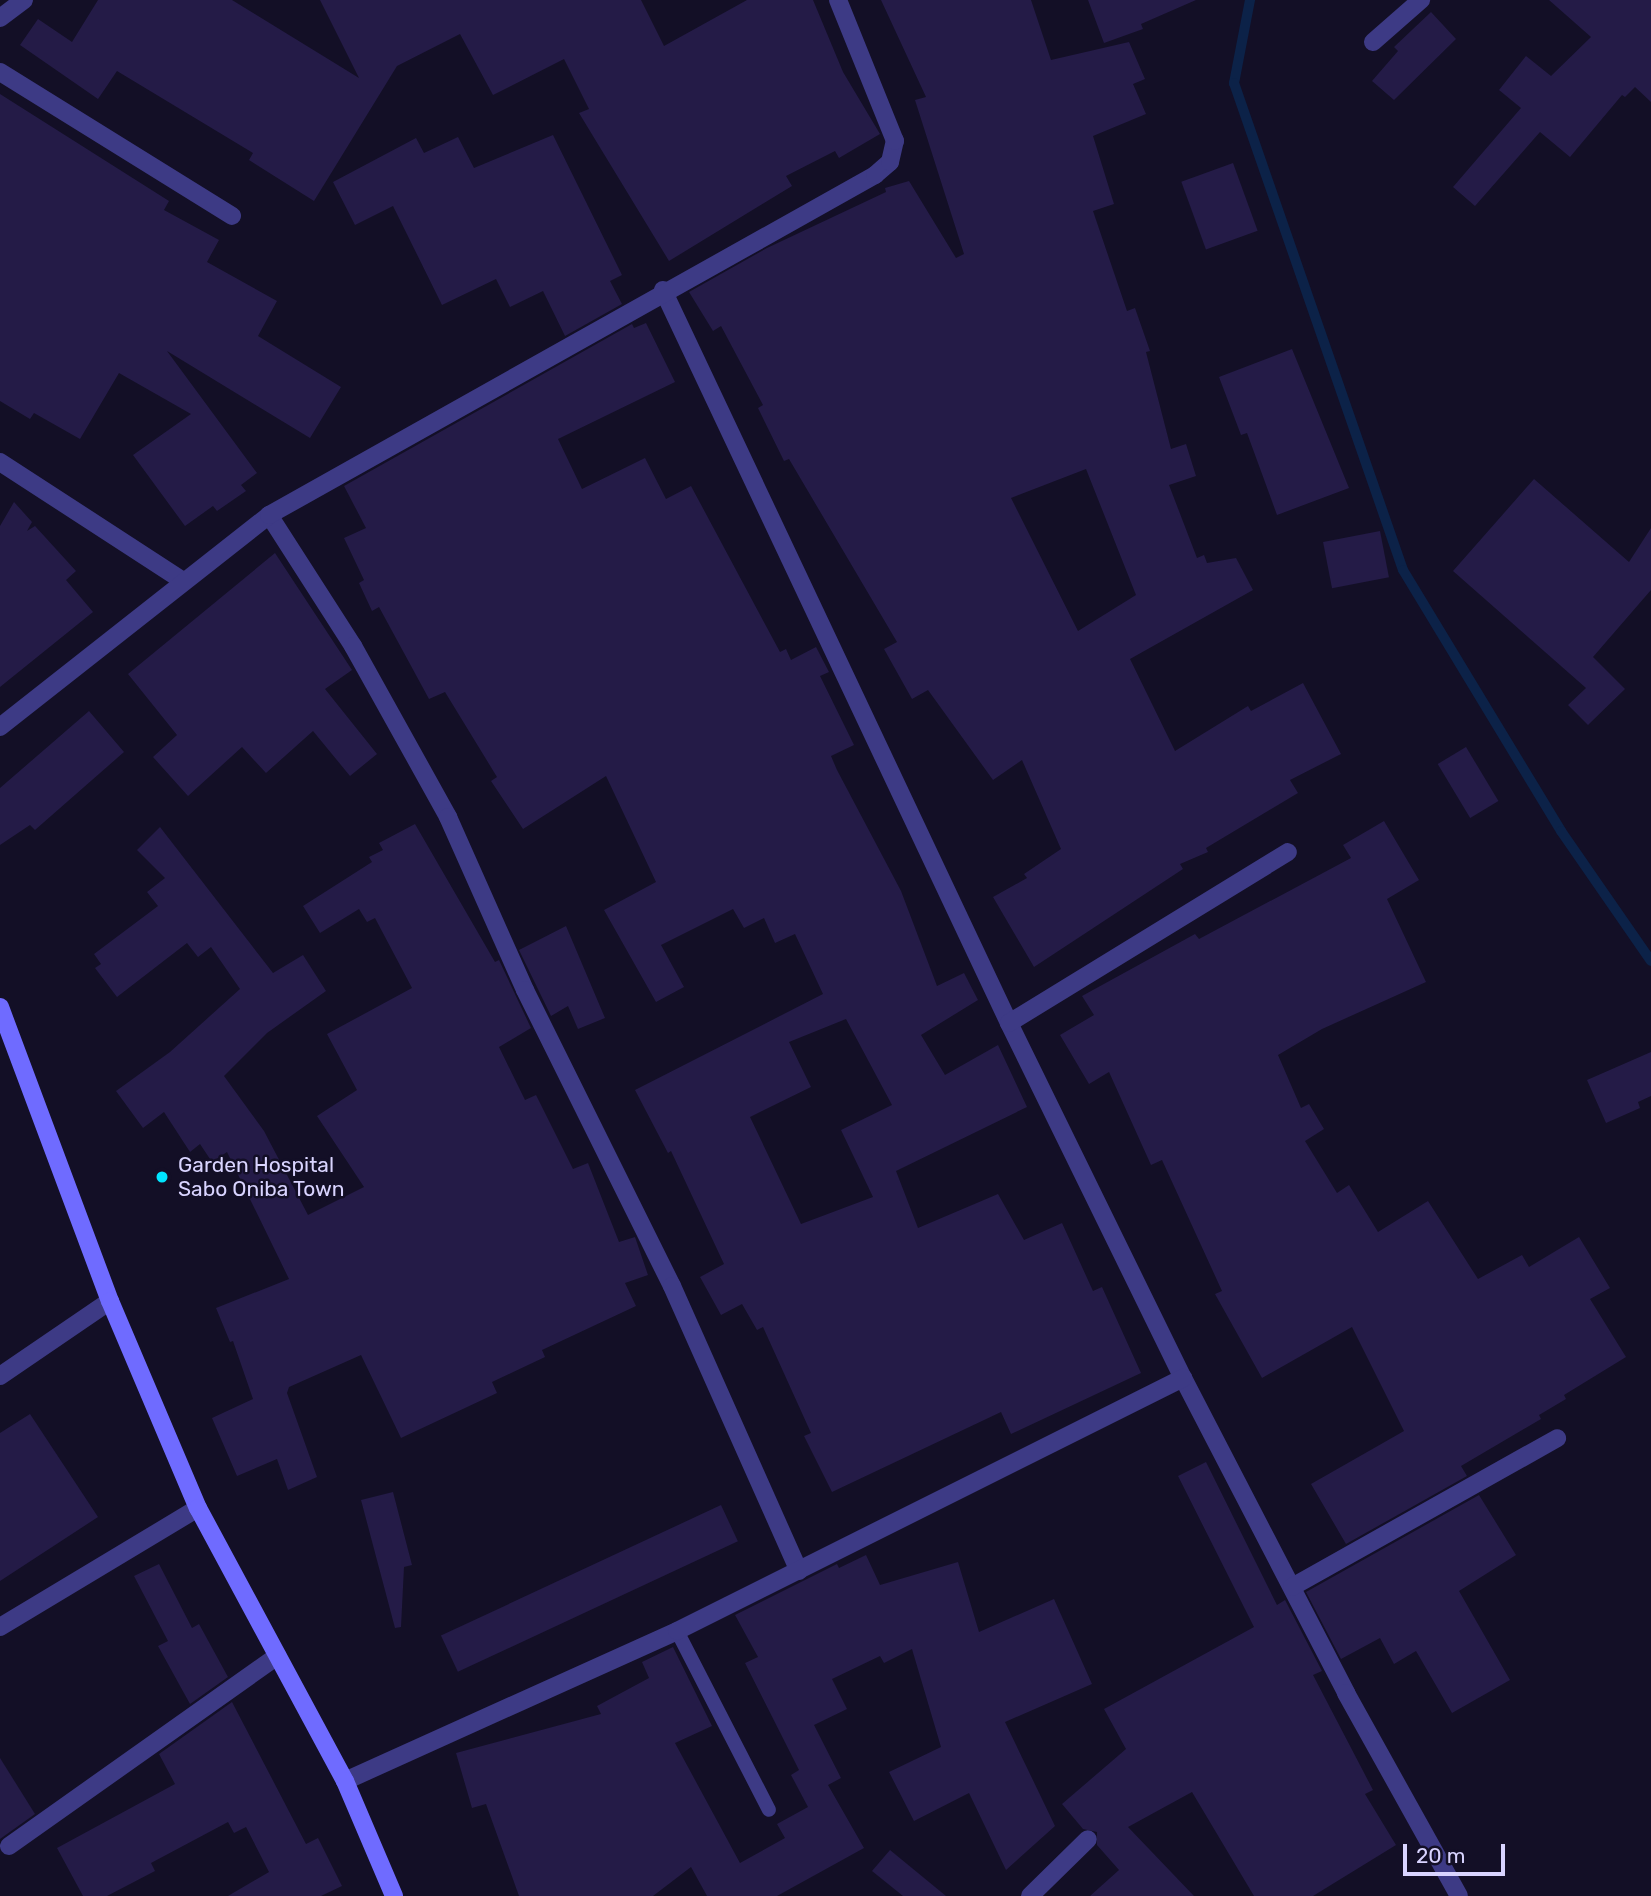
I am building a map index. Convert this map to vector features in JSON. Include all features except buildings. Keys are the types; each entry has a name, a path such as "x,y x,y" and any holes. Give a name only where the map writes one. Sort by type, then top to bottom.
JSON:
{"main road":[{"path":"0,1007 110,1301 198,1508 345,1781 394,1896"}],"street":[{"path":"0,18 24,0"},
{"path":"0,727 182,580 269,515 663,290 875,175 890,162 895,141 838,0"},
{"path":"1373,42 1421,0"},
{"path":"0,72 232,216"},
{"path":"663,290 1009,1023 1183,1378 1459,1896"},
{"path":"0,462 182,580"},
{"path":"269,515 353,646 448,817 525,990 672,1286 799,1571"},
{"path":"1009,1023 1288,852"},
{"path":"0,1376 110,1301"},
{"path":"345,1781 677,1631 1183,1378"},
{"path":"1292,1587 1558,1438"},
{"path":"0,1627 198,1508"},
{"path":"9,1846 277,1656"},
{"path":"1030,1896 1088,1839"}],"lane":[{"path":"677,1631 769,1810"}],"waterway":[{"path":"1250,0 1234,83 1403,570 1561,831 1651,961"}],"place":[{"name":"Garden Hospital Sabo Oniba Town","path":"162,1177"}]}
